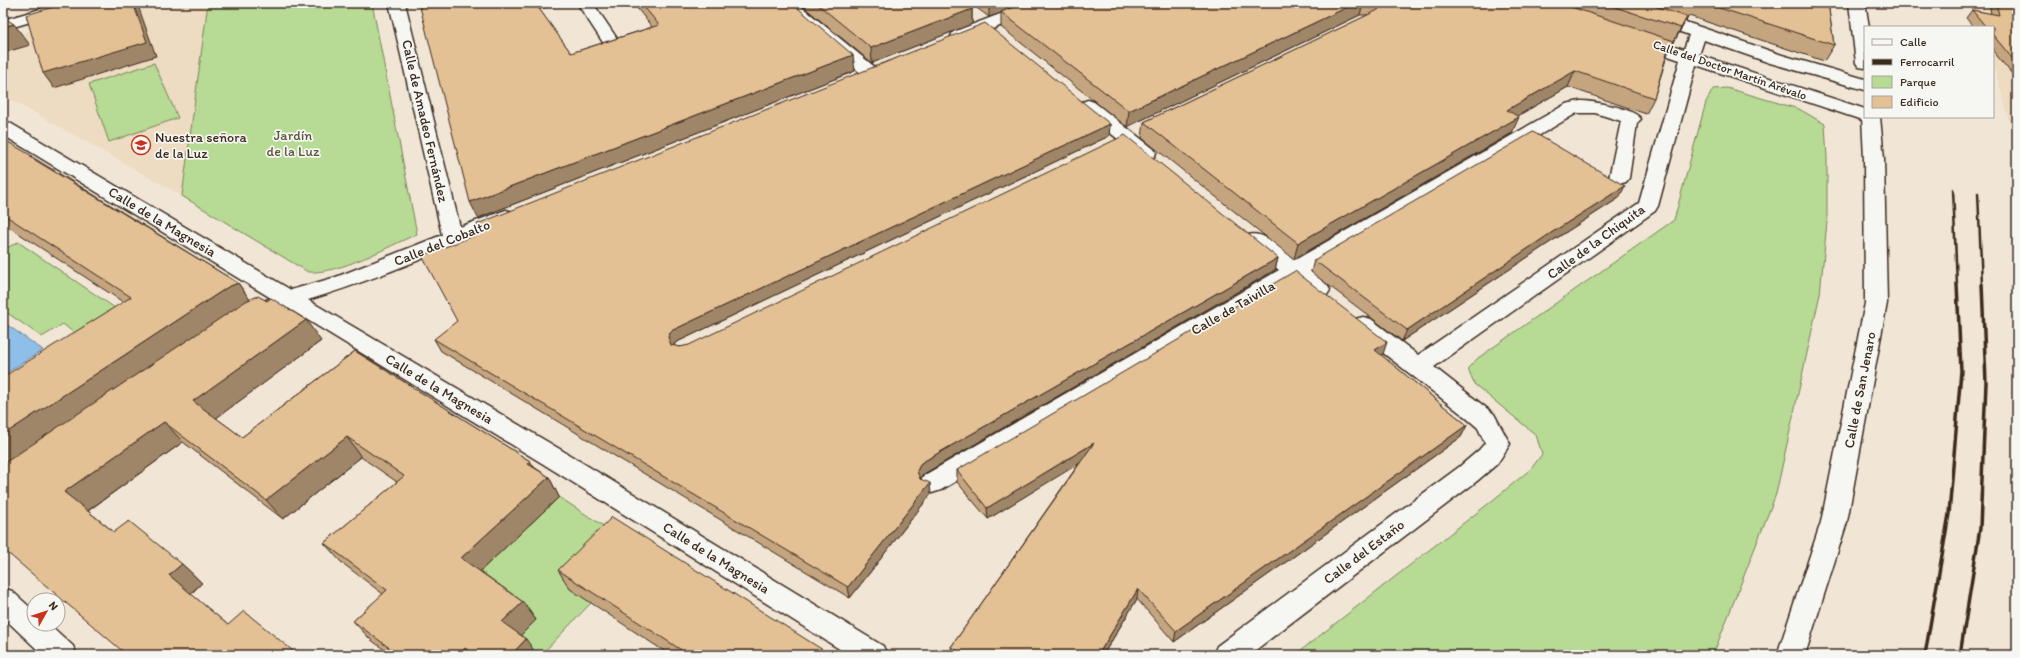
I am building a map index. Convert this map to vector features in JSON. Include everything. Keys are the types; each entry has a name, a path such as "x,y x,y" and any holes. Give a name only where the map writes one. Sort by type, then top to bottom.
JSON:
{"street":[{"path":"3,25 79,3"},
{"name":"Calle de Amadeo Fernández","path":"397,3 453,239"},
{"path":"585,3 612,42"},
{"path":"786,3 870,72"},
{"path":"943,43 1044,3"},
{"name":"Calle del Doctor Martín Arévalo","path":"1614,3 1776,59 1864,86"},
{"path":"1857,3 1864,56"},
{"name":"Calle de la Chiquita","path":"1418,368 1441,350 1648,206 1698,33"},
{"name":"Calle del Doctor Martín Arévalo","path":"1628,36 1864,115"},
{"path":"1076,97 1119,140 1163,167"},
{"name":"Calle de Taivilla","path":"932,483 1294,272 1539,136 1572,108 1592,106 1630,122 1613,179"},
{"name":"Calle de San Jenaro","path":"1791,655 1834,522 1876,303 1874,159 1871,118"},
{"path":"1119,140 1147,126"},
{"name":"Calle de la Magnesia","path":"3,127 290,298 873,655"},
{"name":"Calle del Cobalto","path":"234,328 253,315 290,298 344,282 526,210"},
{"path":"1238,227 1331,300"},
{"path":"1350,315 1418,368"},
{"name":"Calle del Estaño","path":"1227,655 1468,474 1488,457 1498,444 1486,422 1418,368"},
{"path":"3,600 63,655"}],"shaded area":[{"name":"Nuestra señora de la Luz","path":"125,3 208,3 182,196 3,95 3,39"},
{"path":"1980,3 2017,3 2017,150 1994,66 1994,26 1985,26"}],"green space":[{"name":"Jardín de la Luz","path":"208,3 372,3 417,234 349,264 334,269 308,272 182,196"},
{"path":"154,63 178,118 109,142 89,84"},
{"path":"1727,88 1799,109 1825,124 1827,158 1827,222 1820,294 1776,494 1713,655 1295,655 1531,469 1542,454 1536,435 1474,384 1468,368 1478,358 1674,220 1706,102 1713,89"},
{"path":"18,242 124,314 82,340 63,324 42,337 3,310 3,250"},
{"path":"559,497 622,538 591,603 541,655 535,655 515,641 535,620 452,563"}],"water":[{"path":"3,322 43,350 3,375"}],"building":[{"path":"67,3 133,3 147,42 43,73 26,15"},
{"path":"419,3 535,3 571,53 659,25 641,3 792,3 853,55 470,202"},
{"path":"816,3 965,3 972,9 871,48"},
{"path":"1023,3 1356,3 1129,111 1001,12"},
{"path":"1380,3 1559,3 1674,41 1668,50 1654,98 1575,71 1507,110 1519,117 1298,243 1144,122 1378,10 1381,4"},
{"path":"1602,3 1646,3 1687,17 1681,28"},
{"path":"1704,3 1828,3 1834,45"},
{"path":"1996,3 2004,3 2005,5 2017,7 2017,64 1994,36 1994,26 1985,26 1972,10 1999,15"},
{"path":"3,17 14,24 3,27"},
{"path":"985,23 1110,124 671,331 668,337 671,345 680,347 689,345 1125,135 1278,258 921,463 917,471 920,479 930,483 848,587 434,339 457,321 422,256 479,234 477,224"},
{"path":"1533,132 1625,186 1551,233 1407,330 1314,260"},
{"path":"3,139 32,156 30,157 238,283 228,287 3,435 3,377 131,297 3,214"},
{"path":"1295,271 1387,342 1375,350 1467,425 1176,631 1138,589 1098,655 964,655 951,647 1094,443 987,508 957,470"},
{"path":"258,296 267,301 271,298 306,320 193,401 242,437 355,351 530,461 528,464 549,477 461,558 523,602 502,622 526,639 511,655 474,655 465,648 458,655 399,655 353,621 387,590 324,543 404,476 347,437 266,500 164,422 64,492 114,532 129,521 182,564 169,575 228,625 244,611 298,655 127,655 66,603 66,592 53,592 3,549 3,464 246,301"},
{"path":"612,517 831,655 689,655 558,570"}],"railway":[{"path":"1953,189 1957,285"},
{"path":"1978,193 1982,285"},
{"path":"1925,655 1949,514 1961,371 1957,284"},
{"path":"1960,655 1980,528 1986,383 1982,284"}],"place":[{"name":"Nuestra señora de la Luz","path":"141,145"}]}
